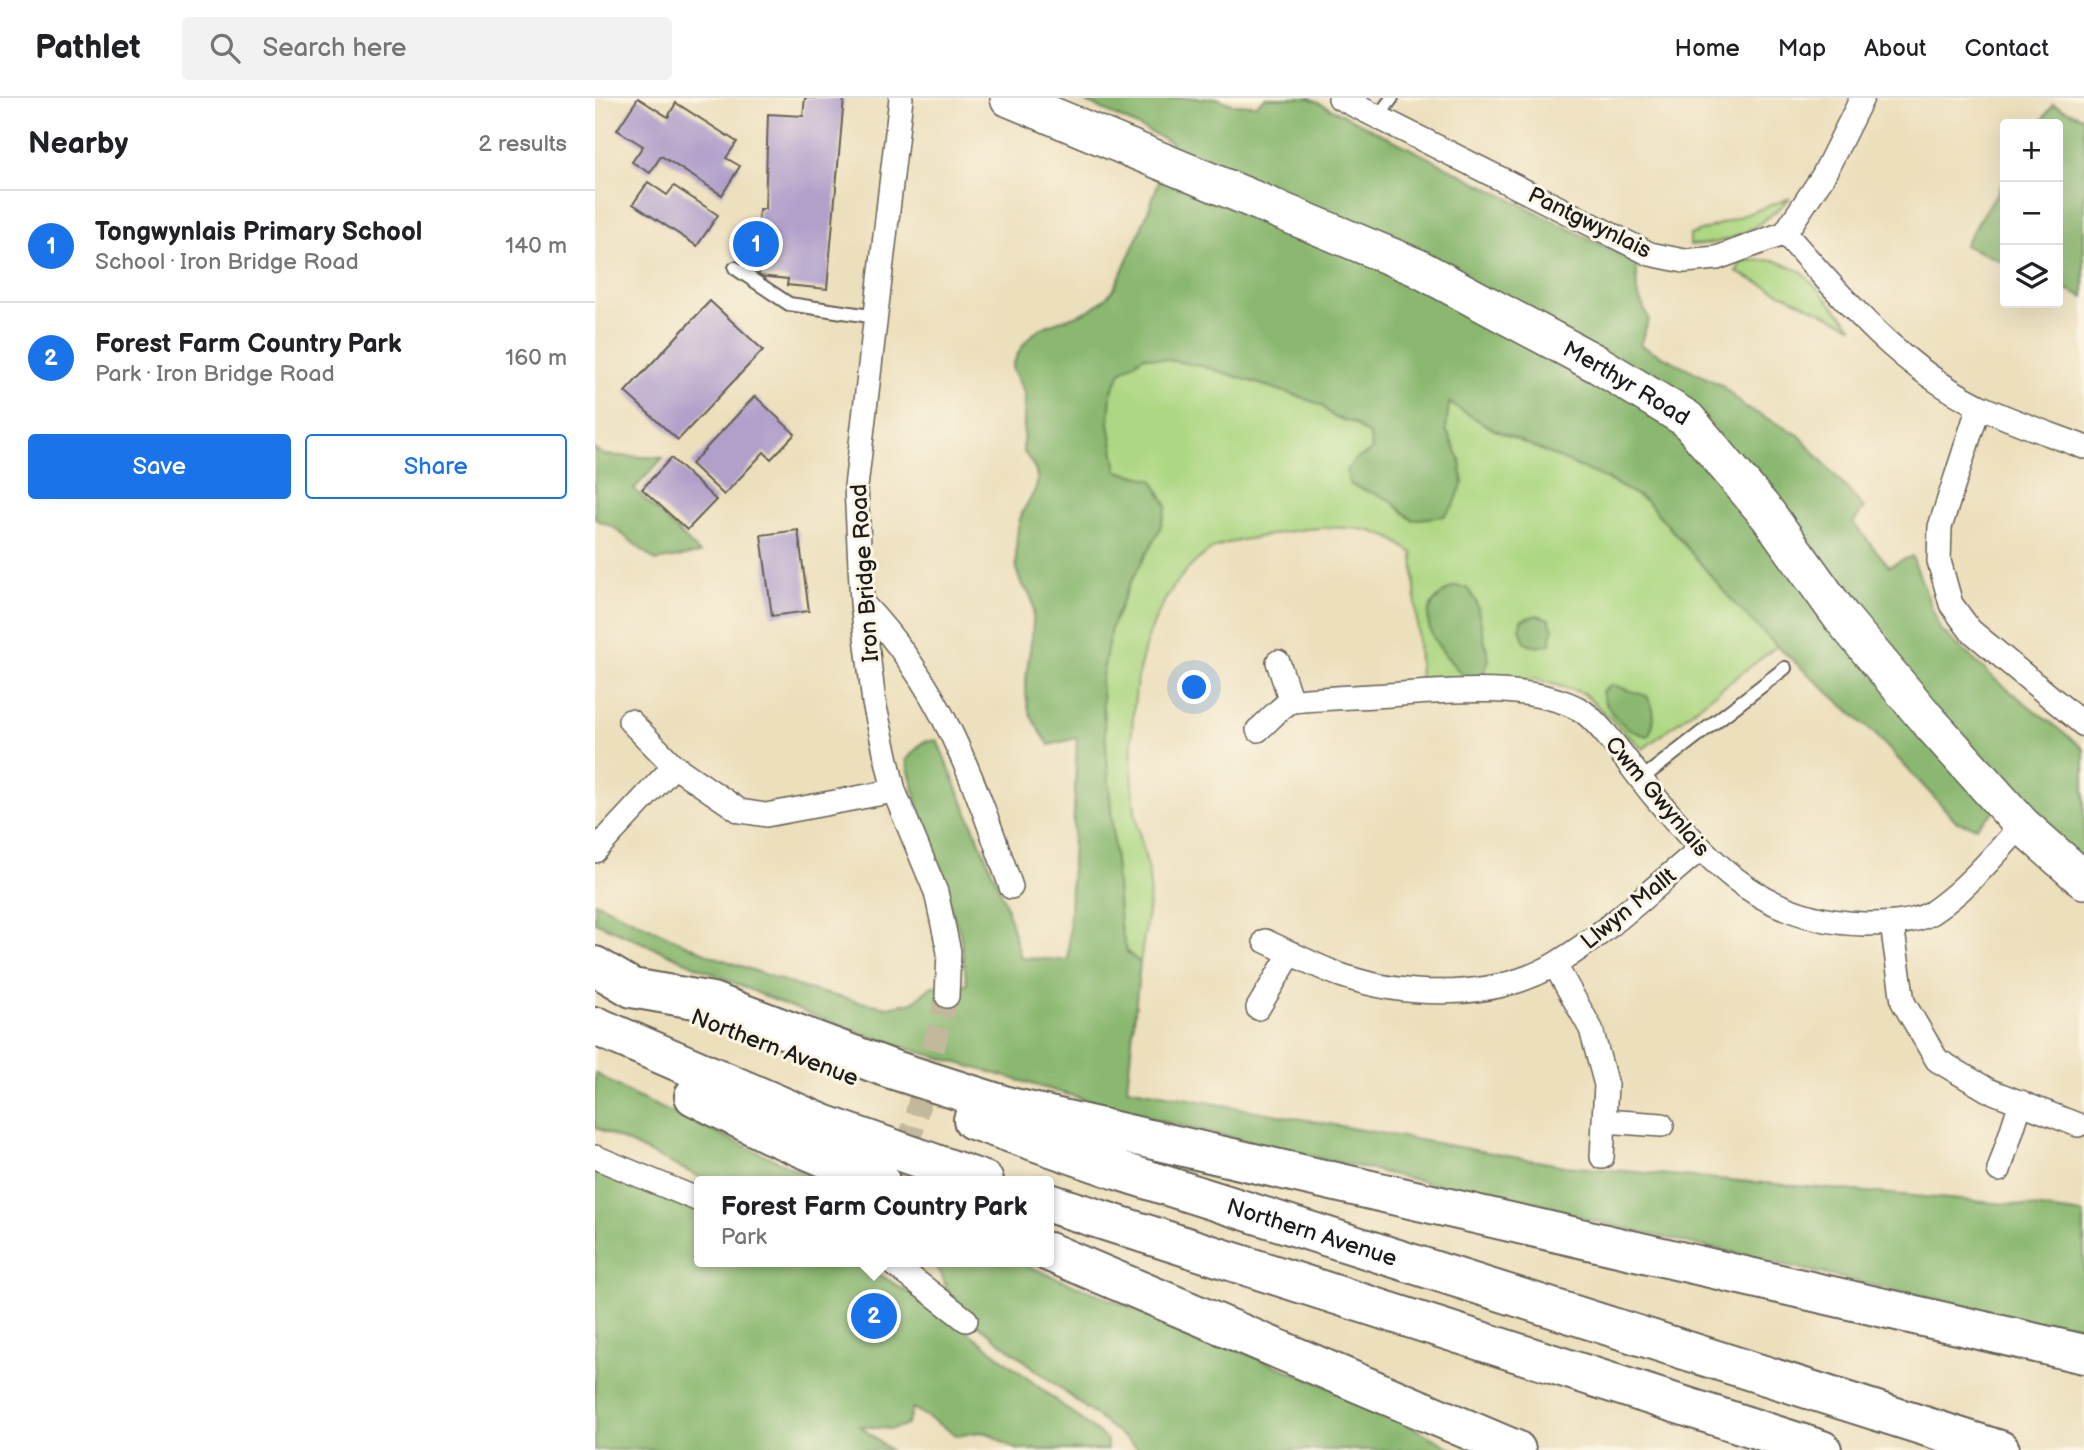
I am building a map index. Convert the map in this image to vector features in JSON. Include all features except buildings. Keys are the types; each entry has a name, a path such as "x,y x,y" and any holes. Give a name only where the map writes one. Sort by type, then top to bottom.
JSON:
{"highway":[{"path":"595,966 632,988 712,1002 888,1068 1010,1107 2084,1354"},
{"name":"Northern Avenue","path":"632,988 739,1034 860,1080 1120,1171 2000,1450"},
{"path":"596,1027 659,1078 770,1134 868,1176"},
{"path":"596,1027 823,1124 969,1176"},
{"path":"1054,1205 1822,1450"},
{"path":"1054,1254 1507,1448"}],"main road":[{"name":"Merthyr Road","path":"1009,98 1416,267 1598,365 1687,419 1768,516 1850,628 1925,717 2022,825 2084,880"}],"street":[{"name":"Iron Bridge Road","path":"901,98 856,487 862,603 874,703 894,791 936,892 949,952 947,996"},
{"name":"Pantgwynlais","path":"1340,98 1650,254 1684,261 1717,258 1785,233"},
{"path":"1862,98 1823,176 1785,233 1857,315 1926,374 1979,406 2084,447"},
{"path":"1979,406 1940,527 1939,561 1951,604 1970,630 2084,725"},
{"path":"862,603 894,636 951,727 1011,887"},
{"path":"1258,730 1291,701 1278,662"},
{"name":"Cwm Gwynlais","path":"1291,701 1421,693 1542,695 1580,710 1604,731 1640,780 1699,850 1751,892 1792,913 1843,923 1892,924 1928,914 1958,892 2022,825"},
{"path":"631,721 674,766 740,811 766,815 894,791"},
{"path":"595,851 674,766"},
{"name":"Llwyn Mallt","path":"1265,941 1343,976 1406,990 1465,990 1517,982 1555,965 1699,850"},
{"path":"1892,924 1903,1002 1937,1060 1988,1090 2081,1126"},
{"path":"1258,1008 1291,953"},
{"path":"1555,965 1591,1029 1606,1085 1602,1157"},
{"path":"1999,1170 2021,1102"},
{"path":"1604,1121 1662,1125"},
{"path":"595,1157 694,1198"},
{"path":"897,1267 966,1320"}],"lane":[{"path":"1378,117 1392,98"},
{"path":"735,268 789,304 877,317"},
{"path":"1640,780 1786,668"}],"green space":[{"path":"1078,98 1217,98 1231,104 1256,105 1265,98 1310,98 1637,263 1637,293 1649,319 1640,345 1721,385 1745,407 1799,435 1864,508 1853,523 1889,566 1912,556 1940,629 1996,680 2084,749 2084,880 2003,804 1976,827 1957,822 1876,735 1777,646 1736,605 1647,501 1607,479 1493,429 1449,403 1446,430 1460,459 1463,482 1454,505 1444,516 1412,520 1389,499 1351,485 1346,471 1354,461 1372,450 1370,436 1353,423 1334,417 1321,405 1301,397 1203,366 1144,356 1121,372 1111,393 1109,423 1117,471 1153,480 1167,506 1159,531 1129,585 1111,628 1101,681 1120,925 1127,952 1140,963 1127,1088 1565,1166 2019,1205 2084,1214 2084,1334 1156,1120 889,1043 783,1004 595,922 595,902 707,954 803,988 888,1007 913,1002 932,986 967,984 960,933 932,854 906,760 923,742 937,740 1005,902 1021,958 1068,960 1077,738 1049,745 1032,717 1027,701 1027,674 1034,617 1030,595 1018,575 1016,545 1021,515 1035,490 1037,474 1023,451 1025,394 1012,368 1021,348 1032,335 1044,327 1085,312 1099,304 1112,291 1145,218 1171,142"},
{"path":"2053,104 2084,118 2084,297 2063,287 2063,119 2043,119"},
{"path":"2000,188 2000,261 1964,245"},
{"path":"1790,198 1757,225 1733,238 1690,245 1690,235"},
{"path":"1774,260 1801,271 1853,327 1736,272 1742,261"},
{"path":"1144,356 1203,366 1301,397 1321,405 1334,417 1353,423 1370,436 1372,450 1354,461 1351,485 1389,499 1412,520 1460,459 1446,430 1448,402 1493,429 1607,479 1647,501 1736,605 1777,646 1643,749 1583,693 1535,679 1420,679 1413,553 1389,537 1358,529 1328,528 1284,532 1215,548 1183,575 1163,603 1149,635 1139,670 1134,706 1132,777 1135,811 1150,889 1140,963 1127,952 1120,925 1101,681 1111,628 1129,585 1153,480 1117,471 1109,434 1108,407 1114,382 1120,372"},
{"path":"595,449 604,455 663,458 634,489 700,553 656,561 613,527 595,519"},
{"path":"1455,586 1467,588 1476,601 1489,660 1482,676 1466,678 1445,655 1431,631 1428,619 1431,607 1439,596"},
{"path":"1537,615 1549,619 1553,630 1550,644 1537,647 1525,642 1520,629 1521,620"},
{"path":"1613,685 1647,696 1654,716 1648,736 1625,726 1607,706 1602,691"},
{"path":"595,1073 635,1096 811,1176 698,1176 595,1127"},
{"path":"595,1167 694,1206 694,1267 869,1269 908,1292 923,1297 1107,1440 1107,1450 1019,1450 987,1433 958,1436 913,1408 907,1425 891,1429 860,1426 890,1450 595,1450"},
{"path":"936,1267 1030,1267 1370,1403 1454,1450 1140,1450 981,1327 950,1299 941,1273"}],"tunnel":[{"path":"900,1176 947,996"}],"place":[{"name":"Tongwynlais Primary School","path":"756,244"},
{"name":"Forest Farm Country Park","path":"874,1316"}]}
